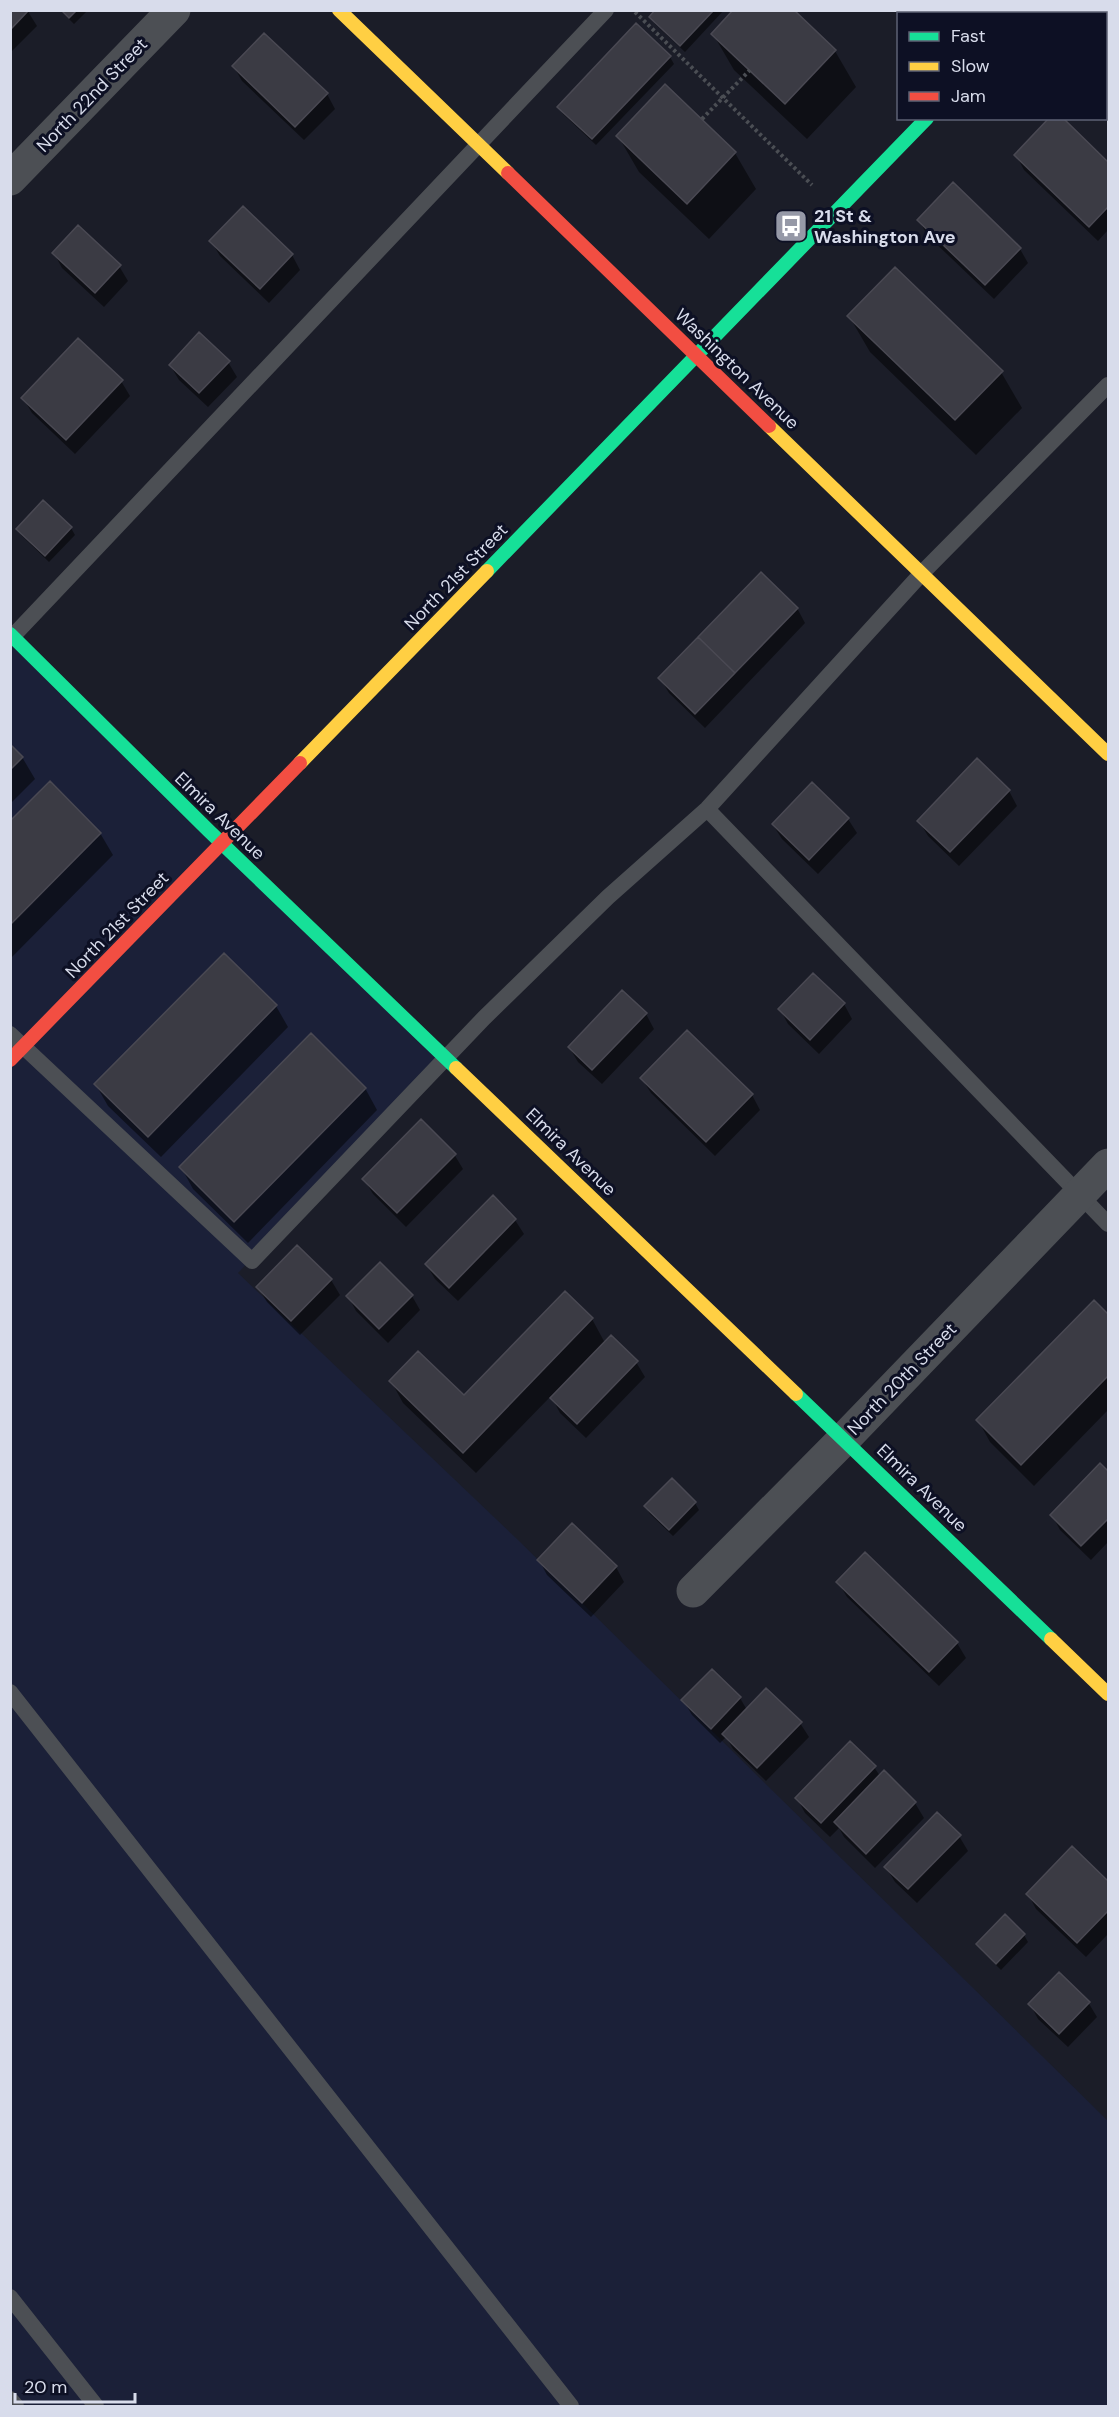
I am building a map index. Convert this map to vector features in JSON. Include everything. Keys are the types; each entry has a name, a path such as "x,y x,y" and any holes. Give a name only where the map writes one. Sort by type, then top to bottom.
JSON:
{"street":[{"name":"North 22nd Street","path":"10,179 174,10"},
{"name":"Washington Avenue","path":"339,10 1108,754"},
{"name":"North 21st Street","path":"10,1060 698,356 925,120"},
{"name":"Elmira Avenue","path":"12,635 222,843 1108,1694"},
{"name":"North 20th Street","path":"693,1591 844,1439 1108,1165"}],"lane":[{"path":"12,635 606,10"},
{"path":"10,1034 252,1261 484,1018 608,897 707,809 922,573 1108,385"},
{"path":"707,809 1108,1224"},
{"path":"10,1692 571,2406"},
{"path":"10,2297 96,2406"},
{"path":"10,2399 16,2406"}],"path":[{"path":"633,10 838,210"},
{"path":"702,119 750,70"}],"shaded area":[{"path":"10,634 447,1058 238,1273 517,1539 1108,2121 1108,2406 11,2406"}],"building":[{"path":"10,10 29,10 10,30"},
{"path":"61,10 77,10 69,18"},
{"path":"655,10 714,10 680,46 649,17"},
{"path":"733,10 794,10 836,50 785,104 711,34"},
{"path":"636,23 671,56 592,139 557,107"},
{"path":"264,33 328,93 295,127 232,66"},
{"path":"665,84 736,152 687,204 616,136"},
{"path":"1047,120 1065,120 1108,162 1108,207 1089,227 1014,155"},
{"path":"953,182 1021,248 985,285 917,220"},
{"path":"243,206 293,254 260,289 209,241"},
{"path":"78,225 121,265 95,293 52,253"},
{"path":"895,267 1003,371 955,420 847,316"},
{"path":"199,332 230,361 199,393 169,365"},
{"path":"78,338 123,380 66,440 21,398"},
{"path":"43,500 72,527 45,556 16,529"},
{"path":"761,572 798,608 735,673 698,637"},
{"path":"698,637 735,673 695,714 658,678"},
{"path":"10,744 23,757 10,770"},
{"path":"977,758 1010,790 950,852 917,821"},
{"path":"50,781 101,833 10,925 10,821"},
{"path":"812,782 849,818 809,860 772,824"},
{"path":"224,953 277,1005 148,1137 94,1084"},
{"path":"813,973 845,1003 810,1040 778,1009"},
{"path":"622,990 647,1013 592,1070 568,1047"},
{"path":"687,1030 753,1094 706,1142 640,1078"},
{"path":"311,1033 366,1088 234,1222 179,1167"},
{"path":"421,1119 456,1154 397,1213 362,1179"},
{"path":"493,1195 516,1219 449,1288 425,1264"},
{"path":"297,1245 332,1279 291,1321 256,1287"},
{"path":"380,1262 413,1295 379,1329 346,1296"},
{"path":"565,1291 593,1318 463,1453 389,1381 418,1351 464,1395"},
{"path":"1094,1300 1108,1314 1108,1376 1021,1465 976,1420"},
{"path":"611,1335 638,1361 577,1424 550,1398"},
{"path":"1100,1463 1108,1471 1108,1519 1081,1546 1050,1515"},
{"path":"672,1478 696,1502 669,1530 644,1506"},
{"path":"572,1523 617,1566 582,1603 537,1560"},
{"path":"865,1552 958,1642 929,1672 836,1582"},
{"path":"712,1669 741,1697 711,1729 681,1700"},
{"path":"766,1688 802,1722 757,1768 722,1734"},
{"path":"850,1741 876,1766 821,1823 795,1798"},
{"path":"884,1770 916,1802 866,1854 834,1822"},
{"path":"937,1812 961,1835 908,1889 884,1867"},
{"path":"1072,1846 1108,1881 1108,1911 1077,1943 1026,1894"},
{"path":"1005,1914 1025,1934 996,1964 976,1944"},
{"path":"1059,1972 1090,2002 1059,2034 1028,2004"}],"traffic: fast":[{"path":"487,571 925,120"},
{"path":"10,634 209,831 456,1068"},
{"path":"796,1394 1051,1639"}],"traffic: slow":[{"path":"339,10 508,173"},
{"path":"769,426 1108,754"},
{"path":"300,763 487,571"},
{"path":"456,1068 796,1394"},
{"path":"1051,1639 1108,1694"}],"traffic: jam":[{"path":"508,173 769,426"},
{"path":"10,1060 300,763"}],"place":[{"name":"21 St & Washington Ave","path":"791,226"}]}
